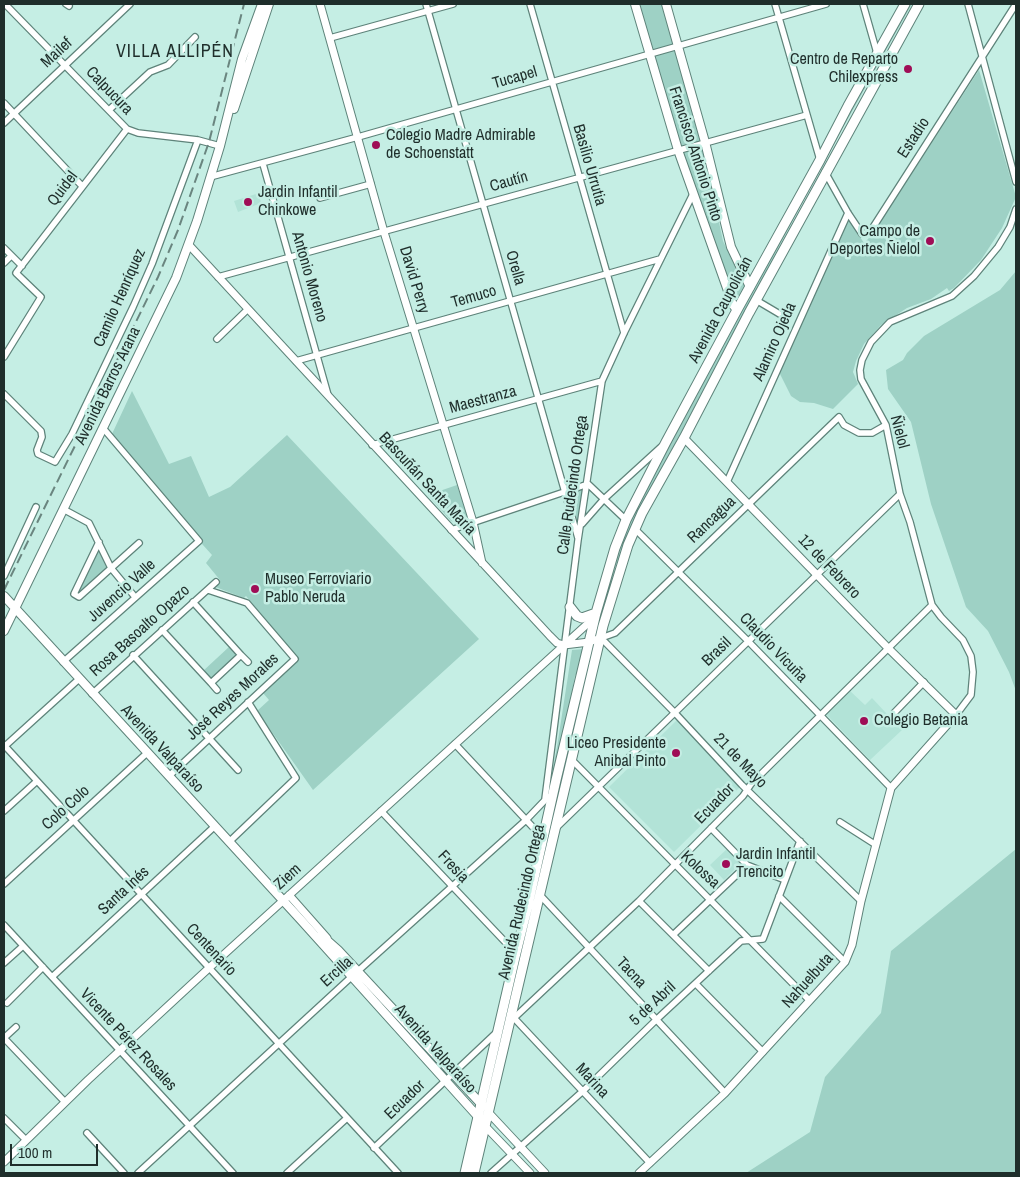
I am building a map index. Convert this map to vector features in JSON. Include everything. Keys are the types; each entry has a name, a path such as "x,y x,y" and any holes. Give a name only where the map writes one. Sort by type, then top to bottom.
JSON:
{"main road":[{"name":"Avenida Barros Arana","path":"4,631 176,278 189,245 220,146 242,59 262,4"},
{"name":"Avenida Barros Arana","path":"220,146 224,142 269,4"},
{"name":"Francisco Antonio Pinto","path":"635,4 678,150 733,306 737,310"},
{"name":"Francisco Antonio Pinto","path":"666,4 705,142 731,246 750,287"},
{"name":"Avenida Caupolicán","path":"589,642 615,548 626,520 737,310 877,53 906,4"},
{"name":"Avenida Caupolicán","path":"601,638 610,601 628,545 642,513 684,438 825,172 919,4"},
{"path":"877,53 880,63 878,75"},
{"path":"822,156 825,172"},
{"path":"750,287 754,303"},
{"path":"698,385 708,391"},
{"path":"684,411 680,424 684,438"},
{"path":"626,520 629,528 628,545"},
{"name":"Avenida Valparaíso","path":"4,596 229,842 286,898 301,920 453,1073 488,1112"},
{"path":"570,607 577,616 582,618 596,615"},
{"name":"Avenida Rudecindo Ortega","path":"474,1173 514,1016 539,894 601,638"},
{"name":"Avenida Rudecindo Ortega","path":"465,1173 589,642"},
{"name":"Avenida Valparaíso","path":"301,920 338,950 355,974 485,1126"}],"street":[{"name":"Calpucura","path":"5,4 126,128 138,133 198,140 220,146"},
{"name":"Mailef","path":"4,123 130,4"},
{"name":"David Perry","path":"320,4 384,232 473,522 482,565"},
{"name":"Orella","path":"426,4 578,540"},
{"path":"330,38 452,4"},
{"name":"Basilio Urrutia","path":"530,4 578,178 624,333"},
{"path":"775,4 807,114 822,156"},
{"name":"Tucapel","path":"210,177 358,138 826,4"},
{"path":"863,4 877,53"},
{"path":"968,4 1016,182"},
{"name":"Estadio","path":"848,213 862,234 868,233 1016,4"},
{"path":"109,110 150,72 168,65 195,37"},
{"path":"4,103 82,186"},
{"name":"Cautín","path":"218,277 807,114"},
{"name":"Quidel","path":"4,357 42,297 16,273 126,128"},
{"name":"Camilo Henríquez","path":"4,394 41,431 42,437 37,450 38,454 55,462 72,434 134,307 198,140"},
{"name":"Antonio Moreno","path":"263,164 329,398"},
{"path":"825,172 848,213"},
{"path":"320,198 371,184"},
{"name":"Calle Rudecindo Ortega","path":"545,799 580,525 588,484 602,381 693,194"},
{"name":"Ñielol","path":"956,715 972,694 972,656 964,640 932,605 910,522 900,494 886,425 861,379 861,366 866,352 878,334 890,322 935,304 959,291 991,256 1010,227 1016,210"},
{"name":"Alamiro Ojeda","path":"727,482 848,213"},
{"name":"Bascuñán Santa María","path":"189,245 482,565 557,643 564,645"},
{"path":"4,248 22,266"},
{"path":"4,263 11,256"},
{"name":"Temuco","path":"296,361 660,259"},
{"path":"754,303 783,316"},
{"path":"217,339 248,309"},
{"name":"Maestranza","path":"372,444 602,381"},
{"name":"Rancagua","path":"601,638 614,634 839,416 844,425 859,433 872,433 886,425"},
{"name":"Juvencio Valle","path":"63,662 198,541 103,428"},
{"name":"12 de Febrero","path":"684,438 888,648 956,715"},
{"path":"580,525 604,499 666,442"},
{"path":"451,530 588,484 626,520"},
{"name":"Brasil","path":"554,830 900,494"},
{"path":"4,576 36,507"},
{"path":"63,509 89,523 111,568 135,598"},
{"name":"Claudio Vicuña","path":"635,529 748,641 890,788"},
{"path":"99,542 74,594 78,597 139,542"},
{"name":"Rosa Basoalto Opazo","path":"92,694 216,582"},
{"name":"Rosa Basoalto Opazo","path":"208,590 246,603 294,658"},
{"path":"193,602 248,662"},
{"name":"Ecuador","path":"514,1016 639,901 752,784 932,605"},
{"name":"Ziem","path":"4,1162 119,1051 596,615"},
{"path":"162,630 217,690"},
{"path":"564,645 589,642 601,638"},
{"name":"21 de Mayo","path":"601,638 747,790 861,901"},
{"path":"133,655 238,770"},
{"path":"211,683 241,655"},
{"name":"José Reyes Morales","path":"169,776 294,658"},
{"path":"4,746 79,679"},
{"path":"894,713 924,682"},
{"path":"229,842 296,778 248,702"},
{"name":"Nahuelbuta","path":"639,1173 725,1093 845,962 852,945 861,901 890,788 956,715"},
{"path":"455,744 543,838"},
{"name":"Centenario","path":"4,746 398,1173"},
{"name":"Colo Colo","path":"4,884 147,753"},
{"name":"Kolossa","path":"571,759 600,786 674,865 710,898 809,1000"},
{"path":"4,811 37,781"},
{"name":"Ercilla","path":"138,1173 526,820 554,790"},
{"name":"Fresia","path":"381,811 505,943 515,957"},
{"path":"840,822 876,845"},
{"name":"Santa Inés","path":"52,977 215,826"},
{"path":"711,828 747,865 785,880"},
{"name":"5 de Abril","path":"491,1173 583,1091 656,1020 742,941 763,938 800,841"},
{"path":"673,934 747,865"},
{"name":"Tacna","path":"539,894 725,1093"},
{"path":"779,896 845,962"},
{"name":"Avenida Valparaíso","path":"286,898 338,950"},
{"path":"639,901 709,971"},
{"name":"Vicente Pérez Rosales","path":"4,925 233,1173"},
{"path":"505,943 520,938"},
{"path":"4,964 23,946"},
{"path":"7,1003 43,967"},
{"path":"696,984 763,1052"},
{"name":"Marina","path":"514,1016 650,1163"},
{"path":"16,1027 4,1038 66,1102"},
{"name":"Ecuador","path":"374,1148 499,1030"},
{"name":"Avenida Valparaíso","path":"488,1112 545,1173"},
{"path":"4,1118 26,1140"},
{"path":"287,1173 347,1118"},
{"name":"Avenida Valparaíso","path":"485,1126 530,1173"},
{"path":"87,1133 124,1173"}],"shaded area":[{"path":"638,4 662,4 704,152 723,241 746,289 739,304 735,303 684,159"},
{"path":"907,4 912,4 820,169 638,514 615,567 488,1100 486,1098 598,617 617,549 669,443"},
{"name":"Campo de Deportes Ñielol","path":"979,70 1016,197 1002,228 981,260 954,288 949,291 947,288 931,299 907,308 881,325 864,344 856,361 853,372 858,384 833,409 814,403 800,402 791,396 778,370 848,219 864,243 872,235"},
{"name":"Jardin Infantil Chinkowe","path":"259,193 261,203 238,212 234,201"},
{"path":"1016,271 1016,691 1009,672 988,631 966,607 931,504 911,422 888,389 886,370 903,360 907,353 924,336 1000,290"},
{"path":"132,391 169,464 191,456 209,497 230,487 287,435 479,639 313,790 257,711 269,700 263,693 299,660 246,596 244,598 213,586 220,580 206,563 212,555 185,525 112,434"},
{"path":"457,485 468,518 455,522 451,521 428,495"},
{"path":"583,489 578,525 577,526 567,494"},
{"path":"98,549 107,568 79,593 78,591"},
{"path":"230,646 238,655 211,680 203,671"},
{"path":"584,649 579,670 575,676 553,789 548,793 572,650"},
{"name":"Colegio Betania","path":"849,690 865,705 872,698 902,730 870,760 825,713"},
{"name":"Liceo Presidente Anibal Pinto","path":"678,719 741,786 674,852 609,787"},
{"name":"Jardin Infantil Trencito","path":"728,848 742,862 724,880 710,865"},
{"path":"1016,849 1016,1173 746,1173 810,1132 825,1077 881,1013 891,951"}],"railway":[{"path":"4,590 158,277 178,230 209,142 244,4"}],"place":[{"name":"Centro de Reparto Chilexpress","path":"908,69"},
{"name":"Colegio Madre Admirable de Schoenstatt","path":"376,145"},
{"name":"Jardin Infantil Chinkowe","path":"248,202"},
{"name":"Campo de Deportes Ñielol","path":"930,241"},
{"name":"Museo Ferroviario Pablo Neruda","path":"255,589"},
{"name":"Colegio Betania","path":"864,721"},
{"name":"Liceo Presidente Anibal Pinto","path":"676,753"},
{"name":"Jardin Infantil Trencito","path":"726,864"}],"district":[{"name":"VILLA ALLIPÉN","path":"175,52"}]}
